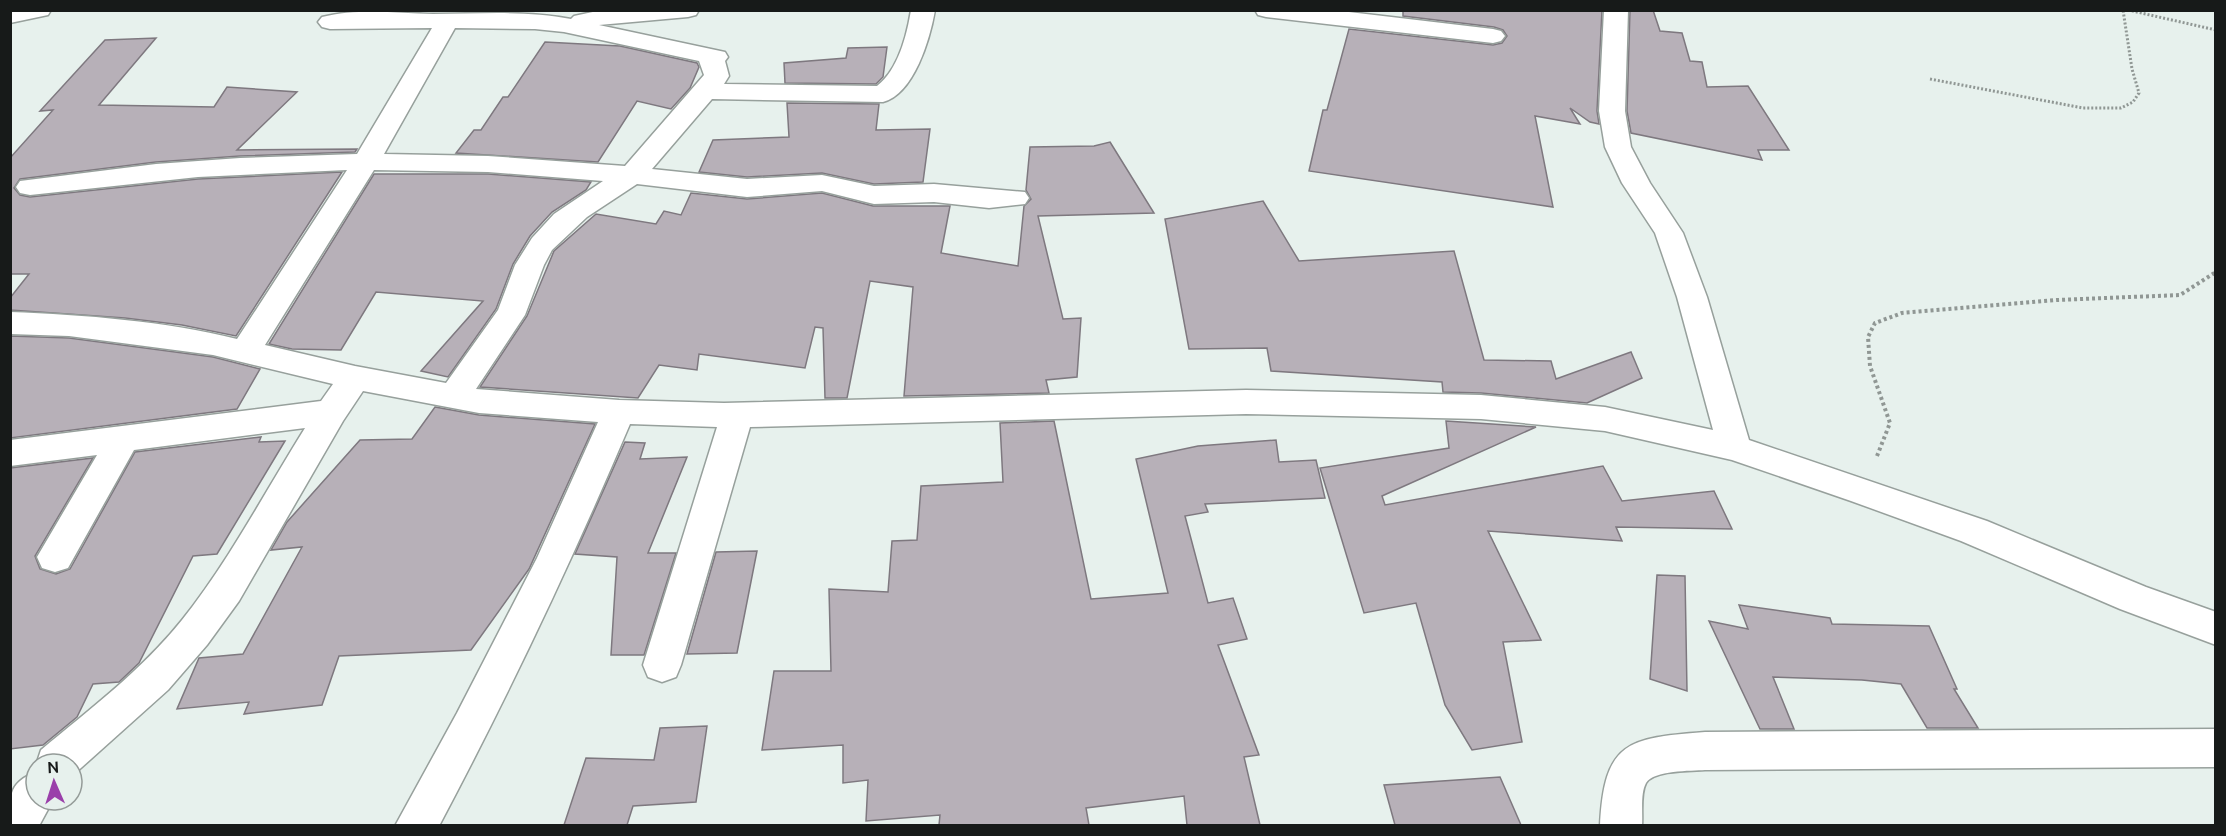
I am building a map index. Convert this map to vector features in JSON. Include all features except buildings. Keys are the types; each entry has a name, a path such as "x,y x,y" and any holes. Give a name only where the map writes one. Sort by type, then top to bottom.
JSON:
{"street":[{"path":"10,15 40,10"},
{"path":"564,25 604,16 688,10"},
{"path":"705,91 883,94 887,92 900,73 913,50 923,10"},
{"path":"1266,10 1493,36"},
{"path":"1616,10 1612,111 1618,147 1636,183 1669,233 1692,297 1736,447"},
{"path":"245,352 366,162 448,21"},
{"path":"330,22 535,22 564,25 716,57 710,62 714,62 717,76 632,175 576,211 539,248 531,261 518,302 454,396"},
{"path":"30,187 112,176 229,167 366,162 489,164 632,175 737,188 822,183 874,195 934,193 989,199 1015,198"},
{"path":"10,323 69,326 213,344 355,378 479,401 619,412 737,414 1246,402 1481,407 1605,419 1736,447 1863,490 1974,531 2133,598 2216,629"},
{"path":"70,752 154,678 194,633 226,590 331,412 355,378"},
{"path":"10,453 331,412"},
{"path":"416,825 471,726 554,560 619,412"},
{"path":"662,665 737,414"},
{"path":"55,557 124,438"},
{"path":"1621,825 1621,806 1626,776 1634,765 1646,757 1705,751 2216,748"},
{"path":"14,825 24,810"}],"path":[{"path":"1930,79 2083,108 2121,108 2133,102 2139,93 2132,69 2123,10"},
{"path":"2128,10 2216,30"},
{"path":"1863,490 1890,423 1870,366 1868,337 1875,323 1902,313 2056,300 2180,295 2216,272"}]}
